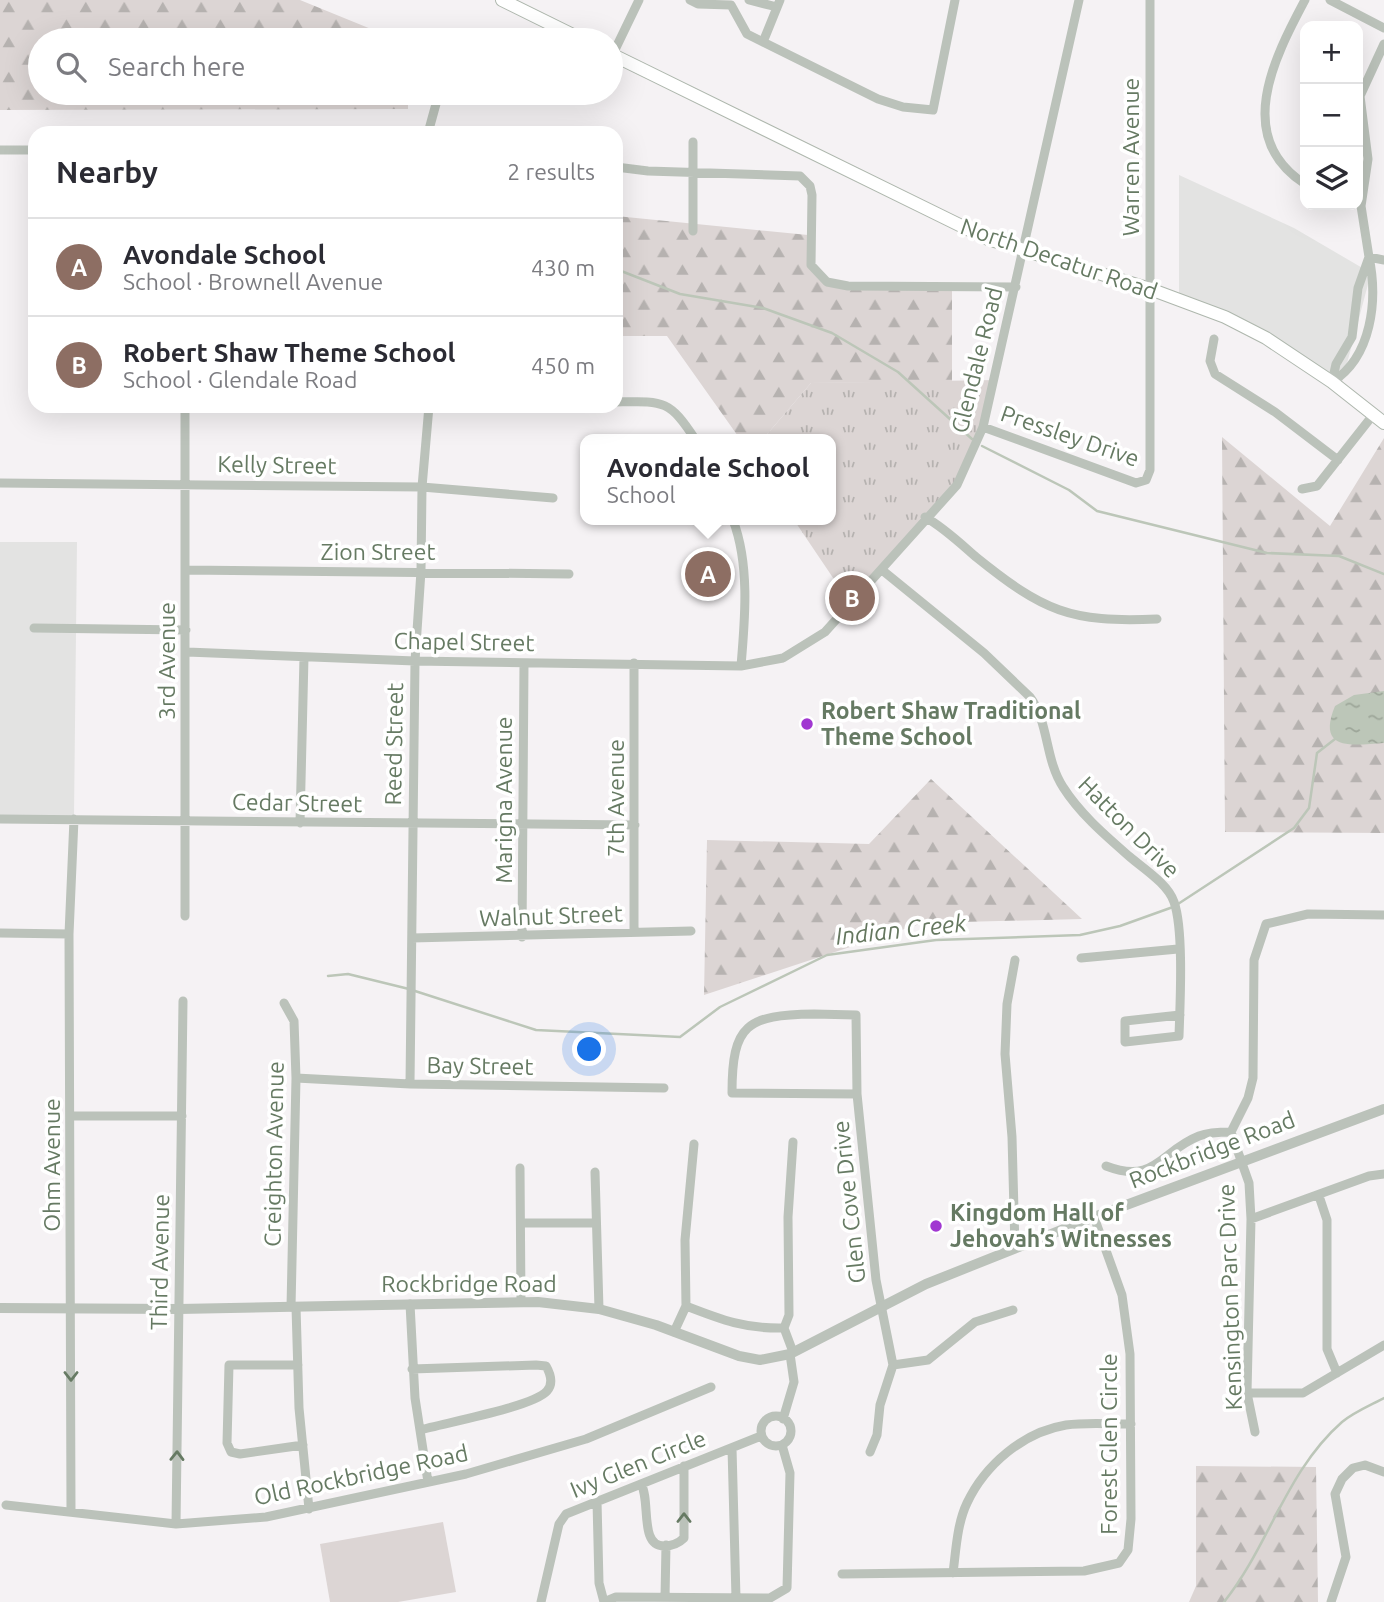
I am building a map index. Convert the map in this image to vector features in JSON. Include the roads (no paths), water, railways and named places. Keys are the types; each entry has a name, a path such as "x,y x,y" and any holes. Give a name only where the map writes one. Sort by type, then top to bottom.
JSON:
{"main road":[{"path":"502,0 559,28"},
{"name":"North Decatur Road","path":"623,62 988,239 1150,289 1217,314 1266,338 1332,382 1384,423"}],"street":[{"path":"623,32 639,0"},
{"path":"690,0 698,4 731,5 748,0 778,4 763,42"},
{"path":"731,5 747,34 878,99 903,107 933,110 955,0"},
{"name":"Glendale Road","path":"741,666 783,657 825,632 882,570 925,517 957,485 983,427 1080,0"},
{"name":"Warren Avenue","path":"1146,480 1150,470 1150,0"},
{"path":"1300,181 1273,161 1265,123 1266,85 1278,50 1305,0"},
{"path":"1330,0 1384,28"},
{"path":"1363,182 1368,159 1360,96 1384,44"},
{"path":"430,126 436,105"},
{"path":"693,142 693,231"},
{"path":"0,150 28,150"},
{"path":"623,167 791,174 806,180 812,195 811,265 818,276 848,286 1016,287"},
{"path":"1332,382 1349,372 1363,348 1375,283 1359,210"},
{"path":"1369,257 1384,260"},
{"path":"1332,382 1336,364 1350,341 1358,288 1369,257"},
{"path":"1214,339 1210,361 1215,374 1275,412 1338,460"},
{"path":"1350,341 1363,348"},
{"path":"623,402 648,401 667,405 678,414 692,434"},
{"name":"3rd Avenue","path":"185,413 185,916"},
{"name":"Reed Street","path":"410,1084 415,661 421,571 422,487 428,413"},
{"path":"1302,489 1317,486 1373,415"},
{"name":"Pressley Drive","path":"983,427 1136,483 1146,480"},
{"name":"Kelly Street","path":"0,483 422,487 553,498"},
{"path":"925,517 1013,587 1061,612 1088,619 1157,619"},
{"path":"734,525 740,545 745,608 741,666"},
{"name":"Zion Street","path":"186,570 569,574"},
{"name":"Hatton Drive","path":"882,570 984,653 1030,697 1036,705 1049,755 1063,789 1107,837 1159,883 1174,900 1180,1015"},
{"path":"34,628 187,630"},
{"name":"Chapel Street","path":"187,652 415,661 741,666"},
{"path":"300,823 304,657"},
{"name":"Marigna Avenue","path":"522,937 524,663"},
{"name":"7th Avenue","path":"634,663 634,932"},
{"name":"Cedar Street","path":"0,819 635,825"},
{"name":"Ohm Avenue","path":"71,1511 72,1116 69,934 74,819"},
{"path":"1106,1166 1126,1173 1142,1172 1162,1162 1196,1136 1231,1132 1248,1098 1253,1078 1254,960 1266,924 1308,914 1384,915"},
{"name":"Walnut Street","path":"412,938 691,931"},
{"path":"0,933 69,934"},
{"path":"1081,958 1178,949"},
{"path":"1015,960 1007,1004 1004,1054 1012,1137 1015,1248"},
{"name":"Third Avenue","path":"176,1524 183,1001"},
{"name":"Creighton Avenue","path":"284,1003 294,1021 294,1307 309,1509"},
{"name":"Glen Cove Drive","path":"858,1094 732,1093 734,1051 751,1025 769,1016 856,1015 858,1094 876,1280 893,1365"},
{"path":"1180,1015 1179,1036 1125,1042 1125,1021 1180,1015"},
{"name":"Bay Street","path":"296,1078 410,1084 664,1088"},
{"name":"Rockbridge Road","path":"0,1308 179,1309 521,1302 599,1309 739,1356 760,1360 791,1353 882,1305 1015,1248 1384,1109"},
{"path":"72,1116 182,1116"},
{"name":"Kensington Parc Drive","path":"1231,1132 1249,1182 1251,1219 1247,1393 1255,1432"},
{"path":"761,1436 772,1446 782,1445 790,1435 789,1426 783,1419 794,1382 785,1328 789,1315 789,1217 793,1142"},
{"path":"674,1332 686,1306 685,1240 694,1144"},
{"path":"520,1168 521,1302"},
{"path":"595,1172 599,1309"},
{"path":"1251,1219 1320,1196 1368,1176 1384,1174"},
{"path":"1320,1196 1327,1220 1327,1349 1337,1373"},
{"name":"Forest Glen Circle","path":"842,1574 1084,1571 1119,1563 1128,1550 1130,1530 1131,1424 1126,1318 1122,1295 1094,1217"},
{"path":"520,1223 596,1223"},
{"path":"410,1304 412,1369 428,1482"},
{"path":"686,1306 736,1325 785,1328"},
{"path":"870,1452 877,1435 880,1405 893,1365 928,1360 975,1322 1013,1310"},
{"path":"1247,1393 1303,1393 1384,1345"},
{"path":"412,1369 536,1364 546,1366 550,1374 551,1386 546,1393 528,1401 420,1430"},
{"path":"298,1365 229,1365 227,1443 231,1452 240,1454 303,1445"},
{"name":"Old Rockbridge Road","path":"5,1505 176,1524 266,1517 428,1482 586,1439 711,1387"},
{"name":"Ivy Glen Circle","path":"541,1602 559,1524 566,1514 761,1436 762,1426 768,1418 783,1419"},
{"path":"953,1573 958,1532 966,1504 991,1466 1026,1439 1066,1425 1131,1424"},
{"path":"597,1501 599,1583 604,1602 616,1597 777,1597 789,1582 790,1473 782,1445"},
{"name":"Ivy Glen Circle","path":"732,1448 736,1598"},
{"path":"1331,1602 1346,1557 1335,1493 1342,1479 1353,1468 1365,1465 1384,1472"},
{"path":"640,1484 647,1499 647,1535 653,1544 678,1544 684,1538 684,1466"},
{"path":"665,1598 666,1545"}],"water":[{"path":"1384,691 1384,743 1350,744 1341,743 1334,738 1330,731 1330,721 1335,706 1354,695"}],"waterway":[{"path":"623,272 680,294 763,308 832,333 898,372 972,439"},
{"path":"982,446 1069,490 1097,511 1267,553 1339,556 1384,574"},
{"name":"Indian Creek","path":"1178,904 1294,828 1309,808 1317,753 1335,739"},
{"name":"Indian Creek","path":"415,991 536,1030 680,1037 720,1007 827,955 936,940 1080,935 1120,926 1173,907"},
{"name":"Indian Creek","path":"328,976 348,974 409,989"},
{"path":"1224,1602 1254,1557 1306,1463 1342,1422 1384,1398"}],"place":[{"name":"Avondale School","path":"708,574"},
{"name":"Robert Shaw Theme School","path":"852,598"},
{"name":"Robert Shaw Traditional Theme School","path":"807,724"},
{"name":"Kingdom Hall of Jehovah’s Witnesses","path":"936,1226"}]}
